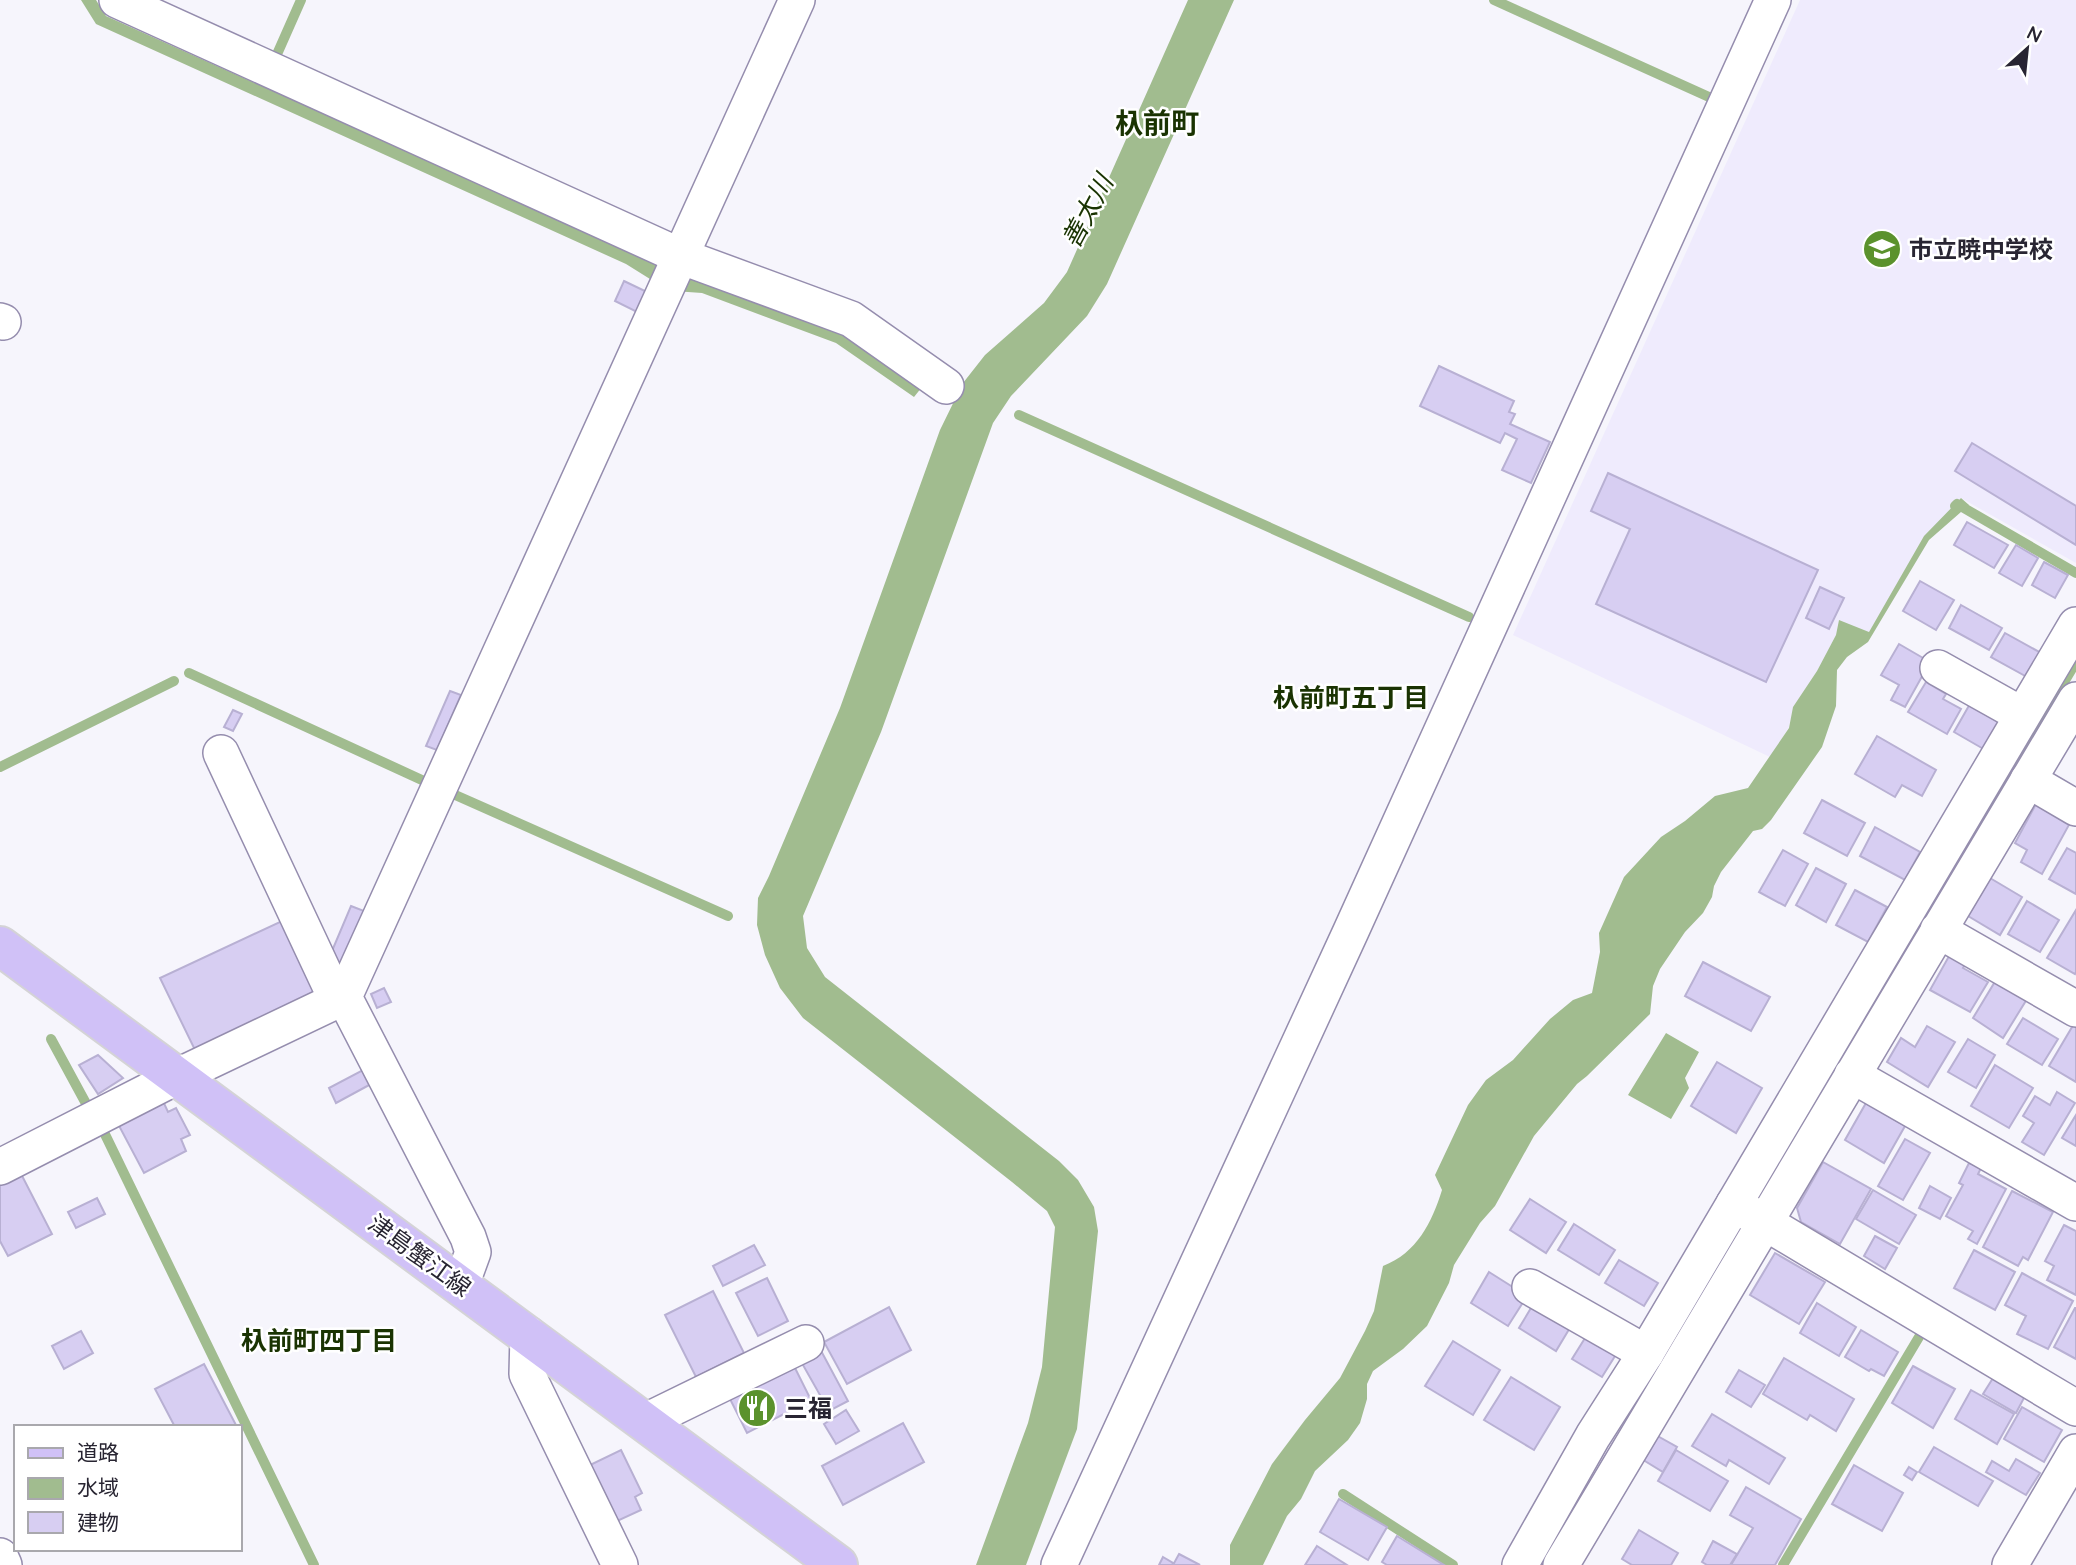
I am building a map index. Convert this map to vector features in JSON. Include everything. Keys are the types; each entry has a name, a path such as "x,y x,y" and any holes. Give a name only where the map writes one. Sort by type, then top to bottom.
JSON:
{"main road":[{"name":"津島蟹江線","path":"0,946 838,1565"}],"street":[{"path":"117,0 679,260 851,319 946,386"},
{"path":"0,1167 176,1077 344,997 797,0"},
{"path":"1059,1565 1339,957 1773,0"},
{"path":"1520,1565 1593,1436 1646,1353 2076,625"},
{"path":"1938,668 2022,715"},
{"path":"1560,1565 2076,700"},
{"path":"221,753 333,992 344,997 468,1237 473,1252 461,1285"},
{"path":"2028,780 2076,808"},
{"path":"1938,930 2076,1009"},
{"path":"1852,1075 2076,1203"},
{"path":"1734,1204 2076,1408"},
{"path":"1530,1287 1646,1353"},
{"path":"528,1335 527,1374 620,1565"},
{"path":"644,1422 806,1343"},
{"path":"2010,1565 2076,1452"},
{"path":"0,1556 4,1565"}],"shaded area":[{"name":"市立暁中学校","path":"1800,0 2076,0 2076,563 1961,498 1924,536 1869,632 1839,620 1836,635 1817,671 1793,707 1789,727 1770,757 1513,635"}],"water":[{"path":"81,0 96,0 106,16 662,266 843,332 922,387 914,397 836,343 702,293 674,291 626,264 96,24"},
{"path":"1188,0 1234,0 1107,284 1087,316 1011,396 993,423 881,732 803,916 807,948 825,977 1059,1161 1078,1180 1094,1207 1098,1231 1077,1429 1026,1565 976,1565 1028,1423 1042,1367 1055,1227 1047,1211 803,1018 780,988 765,955 757,925 758,898 840,708 940,430 963,383 985,355 1044,303 1067,272"},
{"path":"1961,498 1969,505 1929,540 1868,642 1847,657 1837,670 1836,706 1822,747 1771,820 1762,829 1753,831 1721,872 1703,913 1685,932 1660,969 1653,986 1650,1014 1577,1084 1534,1136 1495,1206 1480,1223 1454,1265 1449,1283 1427,1326 1403,1349 1373,1371 1367,1384 1367,1399 1360,1423 1348,1440 1315,1471 1301,1499 1287,1516 1263,1565 1230,1565 1230,1545 1272,1464 1340,1378 1365,1331 1374,1311 1383,1266 1414,1245 1428,1225 1442,1190 1435,1175 1468,1105 1486,1080 1513,1060 1550,1019 1573,1000 1592,993 1600,952 1599,933 1624,877 1661,837 1715,796 1748,788 1789,728 1793,707 1817,671 1836,635 1839,620 1869,632 1924,536"},
{"path":"1666,1033 1699,1052 1685,1078 1689,1088 1671,1119 1628,1095"}],"building":[{"path":"624,281 647,292 637,312 615,301"},
{"path":"1439,366 1514,401 1509,412 1515,414 1510,424 1550,442 1531,483 1502,470 1517,439 1505,433 1500,443 1420,406"},
{"path":"1972,443 2076,506 2076,545 1955,471"},
{"path":"1608,473 1818,570 1766,682 1596,604 1630,529 1591,511"},
{"path":"1967,522 2008,545 1994,568 1954,545"},
{"path":"2016,545 2038,558 2022,586 1999,573"},
{"path":"2044,562 2068,575 2055,598 2032,585"},
{"path":"1920,581 1954,600 1936,630 1903,611"},
{"path":"1820,587 1844,598 1829,629 1806,618"},
{"path":"1961,605 2002,628 1989,650 1949,628"},
{"path":"2005,633 2041,653 2027,677 1991,657"},
{"path":"1899,644 1930,662 1905,707 1891,700 1899,685 1881,675"},
{"path":"1926,682 1946,694 1943,699 1961,709 1947,734 1908,712"},
{"path":"450,691 461,695 437,750 426,746"},
{"path":"1971,702 2004,721 1987,751 1954,732"},
{"path":"233,710 242,714 233,731 224,727"},
{"path":"1877,736 1936,770 1922,796 1902,785 1895,797 1855,774"},
{"path":"1822,800 1865,823 1847,856 1804,833"},
{"path":"2036,804 2070,823 2042,874 2021,862 2027,850 2015,843"},
{"path":"1875,827 1920,852 1905,880 1860,856"},
{"path":"2067,848 2076,853 2076,894 2049,879"},
{"path":"1783,850 1808,864 1785,906 1759,892"},
{"path":"1816,868 1846,884 1826,922 1796,905"},
{"path":"1990,878 2022,897 2000,935 1968,916"},
{"path":"1855,890 1887,907 1868,942 1836,925"},
{"path":"2027,901 2059,920 2040,952 2008,934"},
{"path":"351,906 364,911 342,964 329,958"},
{"path":"2076,910 2076,972 2075,974 2047,958"},
{"path":"282,921 316,994 195,1050 160,978"},
{"path":"1953,949 1969,958 1963,968 1988,982 1970,1012 1930,990"},
{"path":"1703,962 1770,997 1751,1031 1685,996"},
{"path":"1996,980 2027,999 2003,1038 1973,1018"},
{"path":"384,988 391,1002 377,1008 371,994"},
{"path":"2023,1018 2058,1039 2042,1065 2007,1044"},
{"path":"2076,1022 2076,1082 2049,1066"},
{"path":"1927,1026 1955,1042 1928,1087 1887,1062 1901,1038 1915,1047"},
{"path":"1968,1039 1995,1055 1976,1088 1948,1072"},
{"path":"98,1055 123,1078 98,1094 79,1065"},
{"path":"1717,1062 1762,1088 1736,1133 1691,1106"},
{"path":"1995,1065 2033,1088 2009,1128 1971,1106"},
{"path":"363,1070 371,1084 336,1103 329,1088"},
{"path":"2057,1092 2075,1103 2044,1155 2022,1142 2034,1123 2023,1116 2035,1096 2050,1105"},
{"path":"162,1099 168,1112 176,1108 190,1135 181,1139 186,1151 144,1173 117,1122"},
{"path":"1866,1103 1905,1126 1884,1163 1845,1140"},
{"path":"2076,1115 2076,1146 2062,1138"},
{"path":"1905,1139 1930,1153 1903,1200 1878,1186"},
{"path":"1823,1162 1871,1189 1840,1244 1801,1222 1797,1208"},
{"path":"1969,1163 1981,1168 1978,1174 2006,1189 1977,1244 1968,1239 1973,1231 1946,1216 1963,1185 1959,1183"},
{"path":"18,1168 52,1234 8,1256 0,1241 0,1177"},
{"path":"1930,1186 1951,1198 1940,1219 1919,1208"},
{"path":"1873,1190 1916,1215 1899,1244 1856,1219"},
{"path":"2012,1191 2053,1212 2028,1260 2023,1257 2018,1266 1983,1247"},
{"path":"97,1198 105,1214 76,1228 68,1212"},
{"path":"1530,1199 1566,1222 1546,1253 1510,1230"},
{"path":"1574,1224 1615,1250 1599,1275 1558,1250"},
{"path":"2064,1225 2076,1231 2076,1295 2047,1280 2054,1266 2045,1261"},
{"path":"1875,1236 1897,1248 1885,1269 1864,1256"},
{"path":"754,1245 765,1265 723,1286 713,1266"},
{"path":"1974,1250 2015,1272 1995,1310 1954,1288"},
{"path":"1775,1253 1825,1282 1799,1324 1750,1295"},
{"path":"1619,1260 1658,1283 1644,1306 1605,1283"},
{"path":"1489,1272 1527,1296 1508,1326 1471,1303"},
{"path":"2022,1273 2073,1301 2048,1349 2017,1334 2026,1316 2005,1305"},
{"path":"767,1278 788,1321 758,1336 736,1293"},
{"path":"713,1291 744,1353 696,1377 665,1315"},
{"path":"1534,1303 1571,1326 1556,1351 1519,1328"},
{"path":"1817,1303 1856,1327 1839,1356 1800,1333"},
{"path":"889,1307 911,1350 847,1384 824,1342"},
{"path":"2076,1308 2076,1359 2054,1347"},
{"path":"1590,1330 1620,1348 1602,1377 1572,1359"},
{"path":"1861,1330 1898,1352 1884,1376 1845,1357"},
{"path":"81,1331 93,1353 64,1369 52,1346"},
{"path":"1453,1341 1500,1370 1473,1415 1425,1386"},
{"path":"819,1347 848,1401 829,1411 799,1358"},
{"path":"1784,1358 1854,1399 1836,1431 1810,1415 1807,1420 1763,1394"},
{"path":"204,1364 236,1425 174,1425 155,1389"},
{"path":"793,1364 811,1400 747,1433 729,1397"},
{"path":"1913,1366 1955,1389 1933,1428 1892,1403"},
{"path":"1739,1370 1765,1385 1751,1407 1726,1392"},
{"path":"1511,1377 1560,1407 1534,1450 1484,1420"},
{"path":"1993,1378 2025,1396 2016,1413 1983,1394"},
{"path":"1971,1390 2014,1414 1997,1444 1955,1419"},
{"path":"2022,1407 2062,1430 2044,1462 2004,1439"},
{"path":"846,1410 859,1431 836,1444 824,1424"},
{"path":"1712,1414 1785,1458 1769,1484 1729,1460 1726,1466 1692,1446"},
{"path":"903,1423 924,1462 843,1505 822,1466"},
{"path":"1654,1434 1677,1447 1663,1472 1640,1458"},
{"path":"1934,1447 1993,1481 1978,1506 1919,1472"},
{"path":"621,1450 642,1493 635,1497 641,1510 615,1522 588,1466"},
{"path":"1676,1450 1728,1481 1710,1511 1658,1481"},
{"path":"2016,1459 2040,1473 2026,1495 1986,1472 1992,1461 2009,1471"},
{"path":"1854,1465 1903,1493 1882,1531 1832,1504"},
{"path":"1909,1467 1917,1472 1912,1480 1904,1475"},
{"path":"1746,1487 1801,1519 1775,1565 1731,1565 1753,1528 1730,1515"},
{"path":"1339,1499 1387,1527 1368,1560 1320,1532"},
{"path":"1639,1530 1678,1553 1671,1565 1632,1565 1622,1559"},
{"path":"1397,1536 1444,1565 1387,1565 1382,1562"},
{"path":"1713,1541 1737,1554 1730,1565 1707,1565 1702,1562"},
{"path":"1317,1546 1347,1565 1305,1565"},
{"path":"1179,1554 1200,1565 1173,1565"},
{"path":"1163,1557 1173,1563 1172,1565 1159,1565"}],"waterway":[{"path":"278,52 301,0"},
{"path":"1494,0 1709,97"},
{"path":"1019,415 1469,617"},
{"path":"1955,506 1957,504 2076,573"},
{"path":"1967,844 2076,662"},
{"path":"189,673 424,781"},
{"path":"0,767 174,681"},
{"path":"453,794 728,916"},
{"path":"51,1039 89,1109"},
{"path":"100,1124 314,1565"},
{"path":"1783,1565 1919,1337"},
{"path":"1343,1494 1453,1565"}],"place":[{"name":"市立暁中学校","path":"1882,249"},
{"name":"三福","path":"757,1408"}],"district":[{"name":"杁前町","path":"1157,122"},
{"name":"杁前町五丁目","path":"1351,697"},
{"name":"杁前町四丁目","path":"319,1340"}],"water label":[{"name":"善太川","path":"1087,211"}]}
